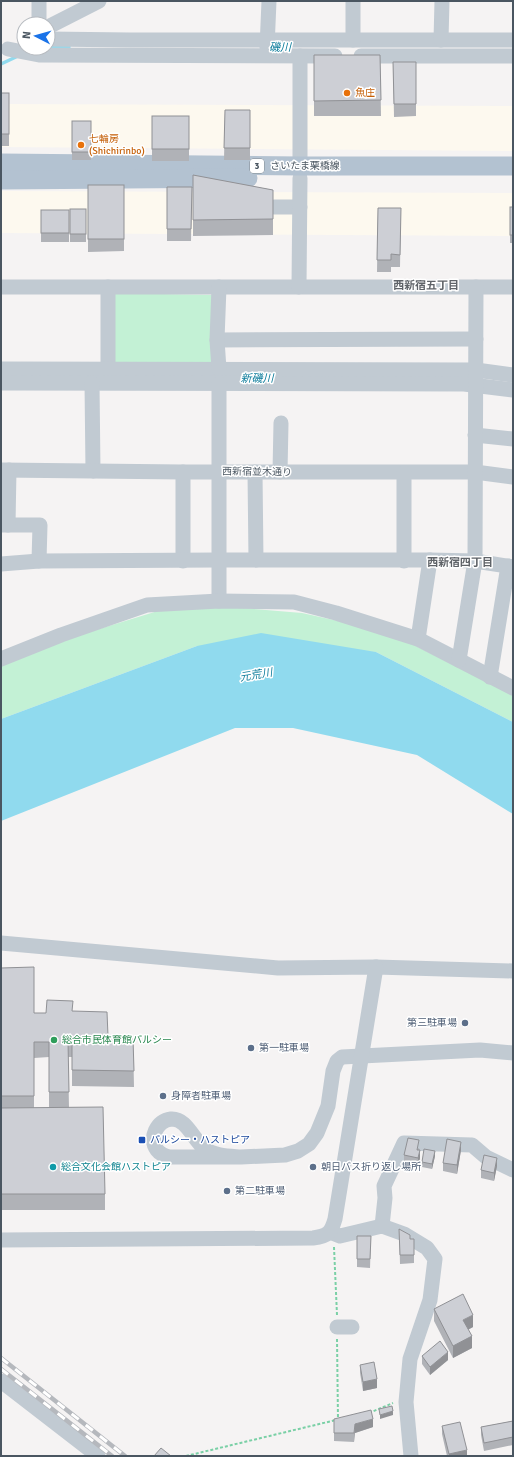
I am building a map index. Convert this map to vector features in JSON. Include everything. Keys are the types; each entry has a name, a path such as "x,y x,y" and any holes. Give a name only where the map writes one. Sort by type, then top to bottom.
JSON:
{"main road":[{"name":"さいたま栗橋線","path":"1,163 513,179"},
{"name":"さいたま栗橋線","path":"1,180 231,185 300,172 513,166"}],"street":[{"path":"39,1 39,16"},
{"path":"56,23 99,1"},
{"path":"266,56 269,1"},
{"path":"353,1 353,40"},
{"path":"441,40 442,1"},
{"path":"56,39 513,40"},
{"path":"5,50 16,45"},
{"path":"5,50 39,56 513,56"},
{"path":"300,56 300,287"},
{"path":"274,207 300,207"},
{"path":"1,286 513,288"},
{"path":"108,287 108,369"},
{"path":"219,287 219,601"},
{"path":"459,660 475,561 476,287"},
{"path":"218,340 476,339"},
{"path":"1,369 108,369 219,377 476,385 513,390"},
{"path":"1,383 92,383 219,377 476,370 513,375"},
{"path":"92,383 93,471"},
{"path":"280,423 280,472"},
{"path":"475,435 513,439"},
{"path":"5,470 4,525 40,525 39,561"},
{"name":"西新宿並木通り","path":"5,470 404,473 475,472 513,477"},
{"path":"183,472 183,561"},
{"path":"255,472 256,560"},
{"path":"404,473 404,561"},
{"path":"418,639 430,560"},
{"path":"1,564 39,561 430,560 475,561 511,566 490,677"},
{"path":"1,659 61,635 147,605 219,601 294,602 336,613 418,639 513,688"},
{"path":"1,943 278,968 376,967 513,971"},
{"path":"1,1240 313,1238 323,1237 330,1232 335,1219 376,967"},
{"path":"241,1157 210,1152 196,1141 186,1126 180,1121 172,1119 164,1121 154,1132 153,1140 157,1149 162,1155 170,1157 241,1157 285,1155 298,1151 309,1144 317,1133 328,1106 333,1071 337,1061 342,1057 480,1050 513,1053"},
{"path":"170,1157 179,1156 186,1151 191,1143 191,1134"},
{"path":"382,1226 385,1198 384,1186 404,1143 472,1145 486,1157 513,1170"},
{"path":"330,1232 340,1236 382,1226 404,1234 427,1248 435,1259 430,1300 410,1359 406,1402 411,1456"},
{"path":"1,1381 98,1456"}],"path":[{"path":"364,1415 397,1401 406,1402"},
{"path":"186,1456 345,1419"}],"shaded area":[{"path":"1,104 513,106 513,151 1,147"},
{"path":"1,191 513,193 513,236 1,233"}],"green space":[{"path":"113,293 215,295 214,369 112,368"},
{"path":"219,606 302,613 388,632 513,695 513,722 376,652 197,646 1,719 1,666 73,637 161,610"}],"water":[{"name":"元荒川","path":"261,633 376,652 513,722 513,814 417,755 293,728 235,728 1,821 1,719 197,646"}],"building":[{"name":"魚庄","path":"314,55 380,55 381,100 314,101"},
{"path":"393,62 416,62 416,104 394,104"},
{"path":"1,93 9,93 9,134 1,134"},
{"path":"225,110 250,110 250,148 224,148"},
{"path":"152,116 189,116 189,149 152,149"},
{"name":"七輪房 (Shichirinbo)","path":"72,121 91,121 91,152 72,152"},
{"path":"193,175 273,190 273,219 193,220"},
{"path":"88,185 124,185 124,239 88,239"},
{"path":"167,187 192,187 191,229 167,229"},
{"path":"510,207 513,207 513,235 510,235"},
{"path":"378,208 401,208 400,255 391,254 391,260 377,260"},
{"path":"70,209 86,209 86,234 70,234"},
{"path":"41,210 69,210 69,233 41,233"},
{"name":"総合市民体育館パルシー","path":"34,967 34,1013 46,1013 47,1000 73,1001 72,1011 107,1012 108,1036 133,1039 134,1071 72,1070 72,1041 68,1041 69,1092 49,1092 49,1042 34,1042 34,1096 1,1096 1,968"},
{"name":"総合文化会館ハストピア","path":"103,1107 105,1194 1,1194 1,1108"},
{"path":"408,1138 419,1140 417,1150 420,1150 418,1158 404,1155"},
{"path":"447,1139 461,1142 457,1165 443,1163"},
{"path":"424,1149 435,1151 432,1164 422,1162"},
{"path":"484,1155 497,1158 494,1173 481,1170"},
{"path":"399,1229 410,1235 410,1239 414,1239 414,1255 400,1255"},
{"path":"357,1236 371,1236 370,1259 357,1259"},
{"path":"463,1294 473,1315 463,1320 472,1336 453,1346 434,1309"},
{"path":"440,1341 448,1352 430,1367 422,1356"},
{"path":"374,1362 377,1379 363,1382 360,1365"},
{"path":"392,1406 393,1411 380,1415 379,1409"},
{"path":"371,1410 373,1419 355,1424 354,1433 334,1433 334,1419"},
{"path":"513,1421 513,1437 484,1443 481,1427"},
{"path":"460,1422 467,1450 449,1454 442,1426"},
{"path":"161,1448 171,1456 154,1456"}],"waterway":[{"name":"磯川","path":"56,47 69,47"},
{"path":"1,64 18,56"}],"railway":[{"path":"1,1358 125,1456"},
{"path":"1,1369 112,1456"}],"place":[{"name":"魚庄","path":"347,93"},
{"name":"七輪房 (Shichirinbo)","path":"81,145"},
{"name":"第三駐車場","path":"465,1023"},
{"name":"総合市民体育館パルシー","path":"54,1040"},
{"name":"第一駐車場","path":"251,1048"},
{"name":"身障者駐車場","path":"163,1096"},
{"name":"パルシー・ハストピア","path":"142,1140"},
{"name":"総合文化会館ハストピア","path":"53,1167"},
{"name":"朝日バス折り返し場所","path":"313,1167"},
{"name":"第二駐車場","path":"227,1191"}],"district":[{"name":"西新宿五丁目","path":"426,285"},
{"name":"西新宿四丁目","path":"460,562"}],"water label":[{"name":"新磯川","path":"257,378"}]}
